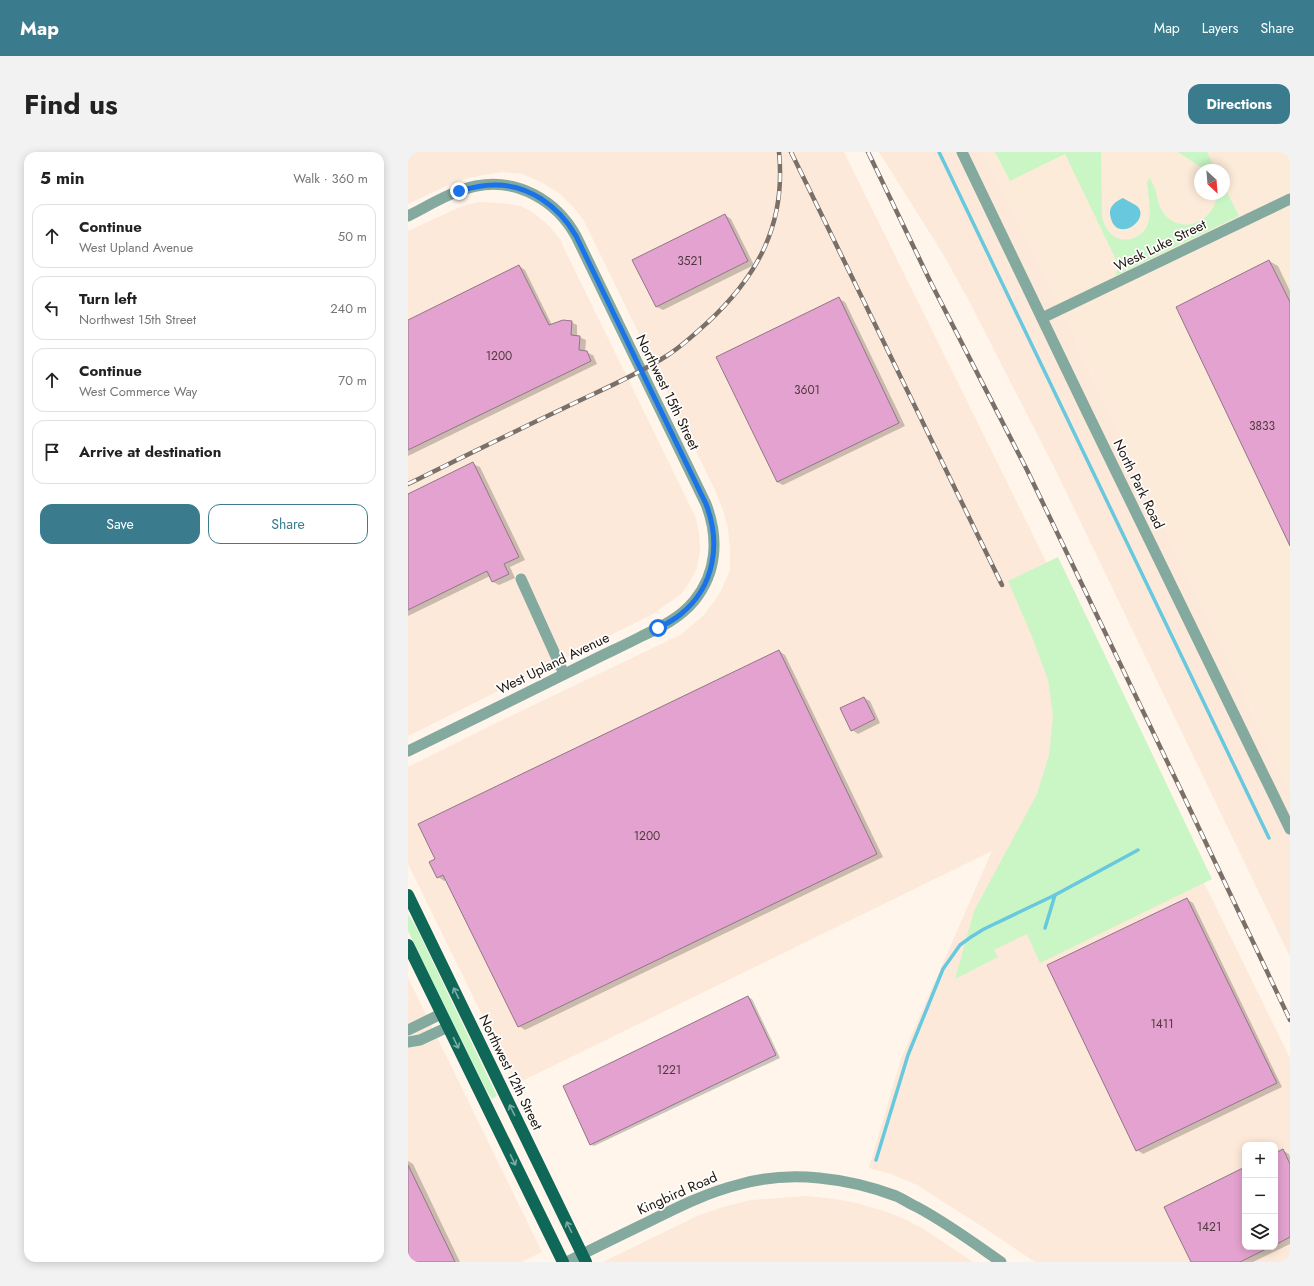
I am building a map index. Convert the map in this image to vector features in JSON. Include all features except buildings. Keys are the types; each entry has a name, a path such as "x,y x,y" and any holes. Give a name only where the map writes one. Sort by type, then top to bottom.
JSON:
{"main road":[{"name":"Northwest 12th Street","path":"408,895 584,1258"},
{"path":"408,945 563,1262"}],"street":[{"name":"North Park Road","path":"962,152 1290,829"},
{"name":"Northwest 15th Street","path":"408,216 459,191 476,186 493,184 520,189 533,194 548,203 562,215 576,236 710,514 714,532 714,553 709,574 702,589"},
{"name":"Wesk Luke Street","path":"1042,318 1290,199"},
{"path":"521,579 564,674"},
{"name":"West Upland Avenue","path":"408,751 672,620 689,607 702,589"},
{"path":"408,1030 441,1014"},
{"path":"408,1042 420,1040 448,1027"},
{"name":"Kingbird Road","path":"567,1262 584,1258 686,1203 727,1188 753,1181 774,1178 826,1178 862,1186 896,1196 932,1215 1001,1262"}],"shaded area":[{"path":"408,152 844,152 1290,1058 1290,1262 1035,1262 917,1185 891,1174 869,1168 901,1059 992,851 516,1084 408,864 408,767 680,635 704,615 720,593 730,570 730,550 728,528 715,490 584,221 574,208 559,193 541,182 522,174 503,172 483,175 464,179 408,204"},
{"path":"879,152 984,152 1290,790 1290,957 1056,471 968,299 943,254"},
{"path":"984,152 1290,152 1290,790 1040,266"},
{"path":"479,202 521,206 535,214 549,226 559,238 696,518 700,550 697,568 681,594 653,614 408,736 408,231 462,206"},
{"path":"408,978 542,1252 521,1262 408,1262"},
{"path":"806,1196 856,1203 884,1211 907,1220 927,1231 973,1262 603,1262 697,1216 723,1207 751,1200"}],"green space":[{"path":"995,152 1101,152 1102,217 1109,232 1117,238 1134,238 1142,233 1146,228 1150,211 1147,182 1150,178 1155,188 1161,209 1165,215 1173,221 1181,224 1197,222 1205,218 1211,211 1216,200 1230,200 1230,198 1239,216 1115,276 1119,266 1065,154 1010,181"},
{"path":"1178,152 1207,152 1213,164 1196,164"},
{"path":"1058,557 1212,879 1040,963 1027,934 994,950 998,957 955,979 974,911 1037,794 1049,755 1053,716 1048,680 1031,634 1008,581"},
{"path":"408,914 415,925 497,1096 492,1099 484,1086 408,931"}],"water":[{"path":"1123,198 1137,206 1140,212 1140,218 1136,223 1131,227 1124,229 1118,228 1113,223 1110,214 1114,204"}],"waterway":[{"path":"939,152 1269,838"},
{"path":"876,1160 908,1055 943,969 960,945 984,929 1055,895 1138,850"},
{"path":"1045,928 1055,895"}],"railway":[{"path":"408,484 642,370 683,344 707,323 741,286 754,267 765,246 773,225 778,202 780,178 779,152"},
{"path":"791,152 1002,585"},
{"path":"868,152 931,283 1027,470 1290,1020"}],"route":[{"path":"459,191 476,186 493,184 520,189 533,194 548,203 562,215 576,236 706,504 714,532 712,566 709,574 702,589 689,607 677,618 658,628"}]}
